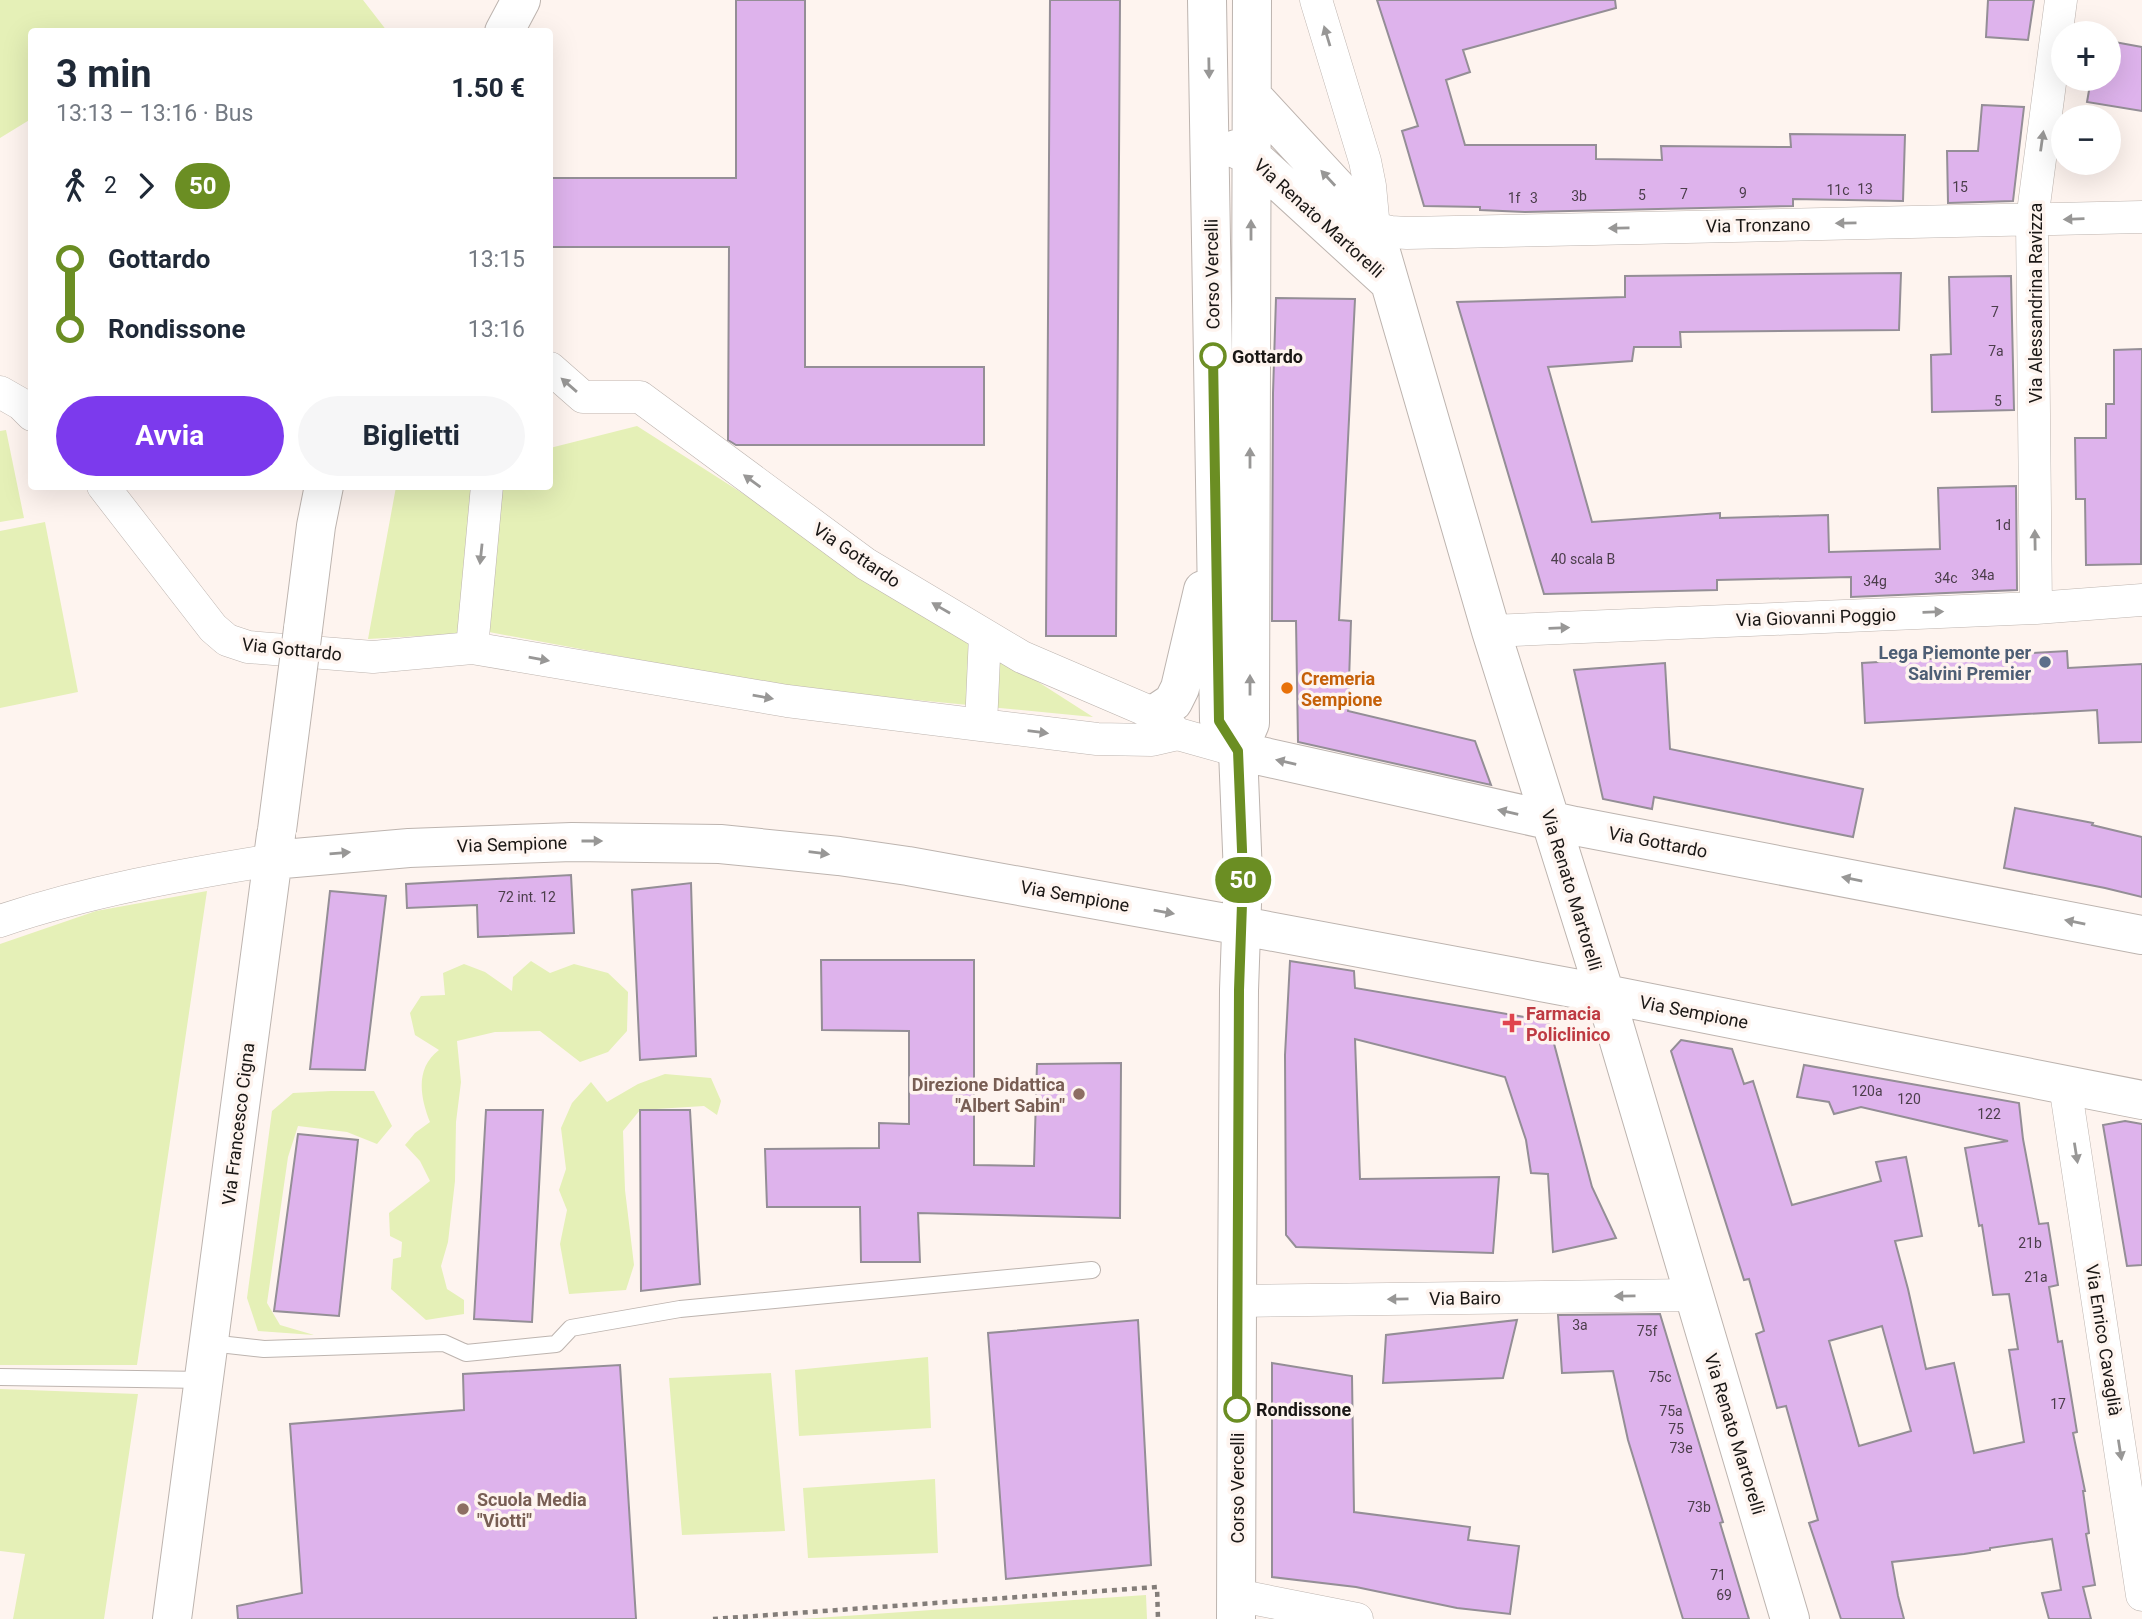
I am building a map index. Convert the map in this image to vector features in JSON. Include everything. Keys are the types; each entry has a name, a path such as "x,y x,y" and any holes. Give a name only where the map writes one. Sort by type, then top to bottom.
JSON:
{"street":[{"path":"506,28 521,0"},
{"name":"Corso Vercelli","path":"1208,0 1219,721 1238,751"},
{"name":"Corso Vercelli","path":"1252,0 1250,723 1238,751 1243,875 1239,990 1236,1607 1357,1619"},
{"name":"Via Renato Martorelli","path":"1316,0 1368,174 1374,228 1491,631 1605,994 1790,1619"},
{"name":"Via Alessandrina Ravizza","path":"2036,608 2032,220 2061,0"},
{"name":"Via Renato Martorelli","path":"1252,96 1374,228"},
{"name":"Via Renato Martorelli","path":"1210,137 1251,156 1390,283"},
{"name":"Via Tronzano","path":"1374,228 1407,233 2142,217"},
{"name":"Via Gottardo","path":"553,371 583,397 640,397 866,564 1023,657 1167,724 1238,751 1551,821 2142,935"},
{"path":"0,392 28,411"},
{"name":"Via Gottardo","path":"106,490 213,628 227,640 248,647 373,657 472,648 788,701 1097,739 1152,740 1167,724"},
{"name":"Via Francesco Cigna","path":"172,1619 316,526 323,490"},
{"path":"472,648 487,490"},
{"path":"1167,724 1180,688 1203,586 1216,559"},
{"name":"Via Giovanni Poggio","path":"1491,631 2036,608 2142,600"},
{"path":"981,725 985,635"},
{"name":"Via Sempione","path":"0,921 274,845 409,848 562,842 742,845 883,862 1242,926 1605,994 2142,1100"},
{"name":"Via Enrico Cavaglià","path":"2066,1085 2142,1595"},
{"name":"Via Bairo","path":"1237,1301 1693,1295"}],"lane":[{"path":"210,1343 264,1349 444,1343 466,1353 556,1344 571,1328 680,1309 1092,1270"},
{"path":"0,1377 205,1380"}],"path":[{"path":"713,1619 1157,1587 1158,1619"}],"green space":[{"path":"0,0 363,0 385,28 28,28 28,121 0,138"},
{"path":"637,426 1093,717 791,688 489,632 368,639 395,490 553,490 553,447"},
{"path":"6,430 24,518 0,522 0,431"},
{"path":"45,522 78,692 0,708 0,531"},
{"path":"207,891 137,1365 0,1365 0,944 96,911"},
{"path":"531,961 550,973 574,964 608,973 628,992 627,1031 608,1052 580,1062 540,1031 495,1032 457,1041 461,1082 456,1122 455,1181 448,1242 441,1266 447,1289 464,1300 464,1314 426,1320 391,1289 393,1259 401,1257 402,1242 390,1236 389,1213 430,1181 420,1161 405,1145 430,1122 422,1093 423,1074 431,1057 439,1050 415,1035 410,1013 421,996 445,995 443,973 464,964 485,972 512,991 513,977"},
{"path":"665,1074 711,1078 721,1101 717,1115 704,1106 640,1110 623,1131 625,1190 634,1265 626,1290 569,1294 560,1244 567,1210 559,1190 566,1169 561,1128 572,1103 591,1082 607,1102 638,1084"},
{"path":"374,1091 392,1126 377,1144 347,1132 298,1126 288,1157 267,1303 280,1325 314,1335 258,1331 247,1298 272,1111 293,1093"},
{"path":"928,1357 931,1428 799,1436 795,1370"},
{"path":"771,1373 785,1531 682,1535 669,1378"},
{"path":"0,1389 138,1394 104,1619 13,1619 25,1554 0,1551"},
{"path":"935,1479 938,1553 808,1558 803,1488"},
{"path":"1146,1595 1147,1619 802,1619"}],"building":[{"path":"736,0 805,0 805,367 984,367 984,445 736,445 728,440 729,247 553,247 553,178 736,178"},
{"path":"1050,0 1120,0 1116,636 1046,636"},
{"path":"1377,0 1615,0 1616,8 1463,50 1470,72 1446,80 1465,145 1596,145 1596,159 1662,160 1661,146 1791,147 1790,134 1905,135 1903,201 1793,199 1793,206 1525,212 1480,210 1480,207 1424,206 1402,131 1418,126"},
{"path":"1988,0 2034,0 2028,40 1986,37"},
{"path":"2121,43 2142,47 2142,111 2121,108 2121,105 2087,102 2089,91 2121,91"},
{"path":"1982,105 2024,107 2013,201 1948,203 1947,151 1978,151"},
{"path":"1901,273 1899,330 1680,332 1681,347 1634,347 1632,361 1548,367 1592,522 1720,513 1720,518 1828,515 1829,552 1940,549 1938,488 2016,486 2017,590 1851,597 1851,577 1717,580 1717,590 1544,594 1457,302 1625,297 1625,276"},
{"path":"2011,276 2014,410 1932,412 1931,355 1951,354 1949,277"},
{"path":"1276,298 1355,299 1339,620 1351,621 1348,711 1475,741 1491,785 1298,742 1296,621 1272,621"},
{"path":"2142,349 2141,564 2086,565 2085,499 2076,499 2075,438 2106,438 2106,404 2114,404 2114,350"},
{"path":"2067,651 2068,668 2142,664 2142,742 2099,743 2097,710 1865,723 1862,663"},
{"path":"1665,663 1670,749 1863,789 1853,837 1654,797 1652,809 1603,799 1574,670"},
{"path":"2015,808 2093,823 2092,825 2142,837 2142,897 2004,868"},
{"path":"571,875 574,933 478,937 477,905 407,908 406,884"},
{"path":"691,883 696,1056 640,1060 632,890"},
{"path":"330,891 386,896 365,1070 310,1069"},
{"name":"Direzione Didattica \"Albert Sabin\"","path":"821,960 974,960 974,1165 1034,1166 1037,1064 1121,1063 1120,1218 918,1213 920,1262 861,1262 860,1207 767,1207 765,1149 879,1148 879,1123 909,1124 909,1031 822,1030"},
{"path":"1290,961 1354,971 1355,988 1548,1021 1592,1187 1616,1238 1553,1252 1548,1174 1531,1173 1526,1140 1505,1077 1355,1039 1360,1179 1499,1177 1493,1253 1296,1247 1286,1235 1285,1055"},
{"path":"1681,1040 1732,1049 1744,1084 1753,1081 1792,1205 1881,1181 1876,1162 1906,1157 1922,1236 1895,1241 1926,1369 1954,1363 1974,1453 2024,1442 2009,1350 2018,1349 2009,1294 1993,1295 1982,1225 1979,1226 1965,1148 2008,1141 1861,1107 1834,1114 1829,1102 1797,1097 1804,1065 2019,1103 2039,1224 2048,1223 2058,1285 2049,1287 2058,1342 2062,1341 2077,1432 2073,1433 2085,1491 2089,1533 2086,1534 2095,1585 2083,1587 2091,1619 2049,1619 2042,1593 2061,1590 2052,1539 1964,1554 1892,1562 1904,1619 1841,1619 1809,1523 1818,1520 1786,1406 1777,1408 1756,1334 1764,1331 1749,1279 1744,1280 1671,1051","holes":["1882,1326 1911,1431 1859,1446 1829,1341"]},
{"path":"486,1110 543,1110 532,1322 474,1319"},
{"path":"640,1110 690,1110 700,1284 641,1291"},
{"path":"2125,1121 2142,1124 2142,1265 2127,1266 2103,1125"},
{"path":"298,1134 358,1140 339,1316 274,1311"},
{"path":"1660,1314 1723,1522 1720,1523 1749,1619 1683,1619 1628,1440 1613,1371 1562,1373 1558,1315"},
{"path":"1138,1320 1151,1565 1006,1579 988,1333"},
{"path":"1517,1320 1503,1378 1383,1383 1386,1335"},
{"path":"1272,1363 1352,1376 1354,1512 1470,1527 1468,1540 1519,1546 1510,1614 1457,1608 1356,1587 1272,1577"},
{"name":"Scuola Media \"Viotti\"","path":"620,1365 636,1619 238,1619 237,1606 302,1593 290,1424 464,1410 463,1374"}],"bus line":[{"name":"50","path":"1213,356 1219,721 1238,751 1243,875 1239,990 1237,1409"}],"place":[{"name":"Gottardo","path":"1213,356"},
{"name":"Lega Piemonte per Salvini Premier","path":"2045,662"},
{"name":"Cremeria Sempione","path":"1287,688"},
{"name":"Farmacia Policlinico","path":"1512,1023"},
{"name":"Direzione Didattica \"Albert Sabin\"","path":"1079,1094"},
{"name":"Rondissone","path":"1237,1409"},
{"name":"Scuola Media \"Viotti\"","path":"463,1509"}]}
